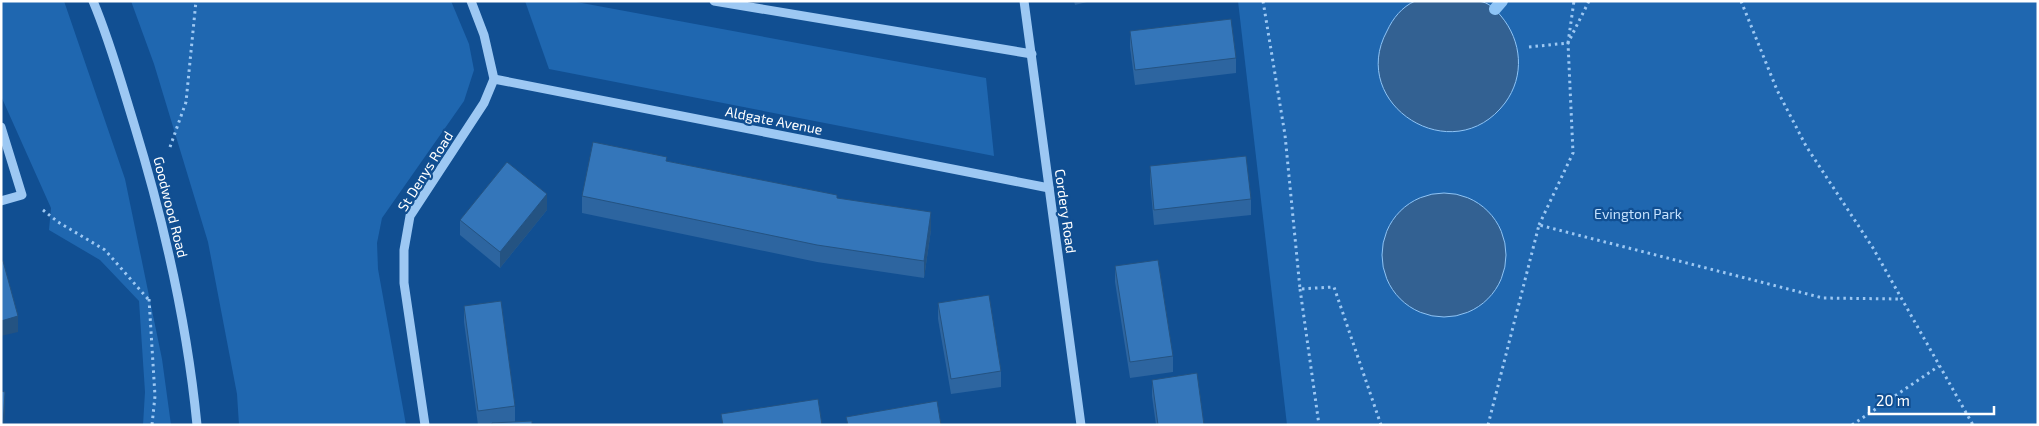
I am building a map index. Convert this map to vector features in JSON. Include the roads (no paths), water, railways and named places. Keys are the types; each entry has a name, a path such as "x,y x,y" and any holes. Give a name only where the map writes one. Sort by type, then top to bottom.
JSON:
{"street":[{"name":"Goodwood Road","path":"93,1 108,38 146,162 179,296 192,372 197,425"},
{"path":"471,1 484,35 494,79"},
{"path":"714,1 1032,54"},
{"name":"Cordery Road","path":"1024,1 1081,425"},
{"name":"Aldgate Avenue","path":"494,79 1049,188"},
{"name":"St Denys Road","path":"425,425 404,283 404,250 410,216 484,103 494,79"},
{"path":"1,127 22,195 1,202"}],"waterway":[{"path":"1495,9 1502,1"}],"park label":[{"name":"Evington Park","path":"1638,213"}]}
